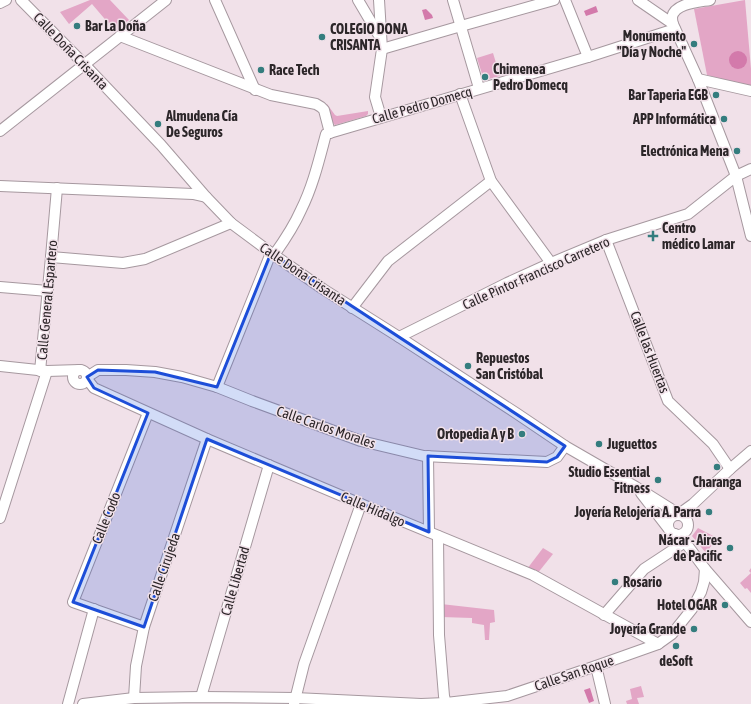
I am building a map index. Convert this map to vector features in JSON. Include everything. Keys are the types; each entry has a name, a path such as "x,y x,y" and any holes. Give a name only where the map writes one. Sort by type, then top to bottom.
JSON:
{"street":[{"path":"0,3 6,0"},
{"name":"Calle Doña Crisanta","path":"21,0 161,145 206,197 231,223 273,254 352,308 565,446 679,514"},
{"path":"0,131 166,0"},
{"path":"215,0 255,90"},
{"path":"358,0 382,45"},
{"path":"379,0 382,45 375,97 381,117"},
{"path":"454,0 479,88"},
{"path":"382,45 461,26 554,0"},
{"path":"565,0 588,57"},
{"path":"638,0 674,26"},
{"path":"710,0 683,2 672,17 674,26 698,79 736,176 751,236"},
{"name":"Calle Pedro Domecq","path":"328,133 588,57 674,26"},
{"path":"120,36 255,90 271,95 316,104 324,110 328,133 302,209 298,218 273,254 217,387"},
{"path":"698,79 751,91"},
{"path":"460,94 491,181 551,263"},
{"name":"Calle Pintor Francisco Carretero","path":"400,338 551,263 606,240 688,214 736,176 751,169"},
{"path":"352,308 388,261 491,181"},
{"path":"0,186 193,194 206,197"},
{"name":"Calle General Espartero","path":"0,518 44,371 48,291 56,188"},
{"path":"51,257 123,263 145,258 231,223"},
{"name":"Calle las Huertas","path":"606,240 668,401 713,444 730,469"},
{"path":"0,287 48,291"},
{"path":"0,366 44,371"},
{"name":"Calle Carlos Morales","path":"44,371 85,375 98,370 126,370 155,372 182,377 217,387 361,441 428,456 547,462 557,457 565,446"},
{"name":"Calle Carlos Morales","path":"44,371 80,384 84,383 85,375"},
{"name":"Calle Hidalgo","path":"85,375 94,388 148,413 361,504 533,574 658,644"},
{"name":"Calle Codo","path":"144,627 73,602 148,413"},
{"name":"Calle Cirujeda","path":"134,698 136,666 144,627 207,439"},
{"path":"679,514 685,517 688,523 686,532 683,534 672,531 668,525 670,518 676,514 679,514 693,504 751,451"},
{"path":"428,456 434,534 439,635 446,704"},
{"name":"Calle Libertad","path":"201,698 269,465"},
{"name":"Calle Doña Crisanta","path":"636,487 672,531 685,542 705,569 751,622"},
{"path":"294,701 304,664 361,504"},
{"path":"604,615 644,569 685,542"},
{"name":"Calle San Roque","path":"83,704 134,698 201,698 446,704 507,696 658,644 672,634 692,609 701,592 704,582 705,569"},
{"path":"68,704 94,609"},
{"path":"596,666 605,704"}],"highlighted area":[{"path":"271,253 565,446 557,457 547,462 428,456 429,532 207,439 144,627 73,602 148,413 94,388 87,377 98,370 155,372 217,387"}],"shaded area":[{"path":"90,0 110,0 129,20 115,31 92,4 69,24 60,12"},
{"path":"745,0 751,69 751,87 707,75 694,9"},
{"path":"596,6 598,12 586,16 584,11"},
{"path":"426,9 433,18 425,20 422,10"},
{"path":"738,51 744,54 747,60 744,66 738,69 732,66 729,60 732,54"},
{"path":"493,53 500,76 489,79 486,75 482,74 477,58"},
{"path":"327,104 337,116 368,111 368,114 366,116 335,125 332,122 330,113 326,106"},
{"path":"698,528 717,538 706,553 692,536"},
{"path":"543,548 553,554 537,574 527,569"},
{"path":"751,573 751,593 740,583"},
{"path":"441,604 494,610 495,622 490,623 489,640 485,640 484,625 472,623 472,618 441,617"},
{"path":"641,686 644,697 637,698 639,704 627,704 626,701 632,699 630,689"},
{"path":"590,688 594,701 589,703 584,690"}],"place":[{"name":"Bar La Doña","path":"77,26"},
{"name":"COLEGIO DONA CRISANTA","path":"322,37"},
{"name":"Monumento \"Día y Noche\"","path":"694,44"},
{"name":"Race Tech","path":"261,70"},
{"name":"Chimenea Pedro Domecq","path":"485,77"},
{"name":"Bar Taperia EGB","path":"716,95"},
{"name":"APP Informática","path":"724,119"},
{"name":"Almudena Cía De Seguros","path":"158,124"},
{"name":"Electrónica Mena","path":"737,151"},
{"name":"Centro médico Lamar","path":"653,236"},
{"name":"Repuestos San Cristóbal","path":"468,366"},
{"name":"Ortopedia A y B","path":"522,434"},
{"name":"Juguettos","path":"599,444"},
{"name":"Charanga","path":"717,467"},
{"name":"Studio Essential Fitness","path":"658,480"},
{"name":"Joyería Relojería A. Parra","path":"709,512"},
{"name":"Nácar - Aires de Pacific","path":"730,548"},
{"name":"Rosario","path":"615,582"},
{"name":"Hotel OGAR","path":"725,605"},
{"name":"Joyería Grande","path":"694,629"},
{"name":"deSoft","path":"676,646"}]}
